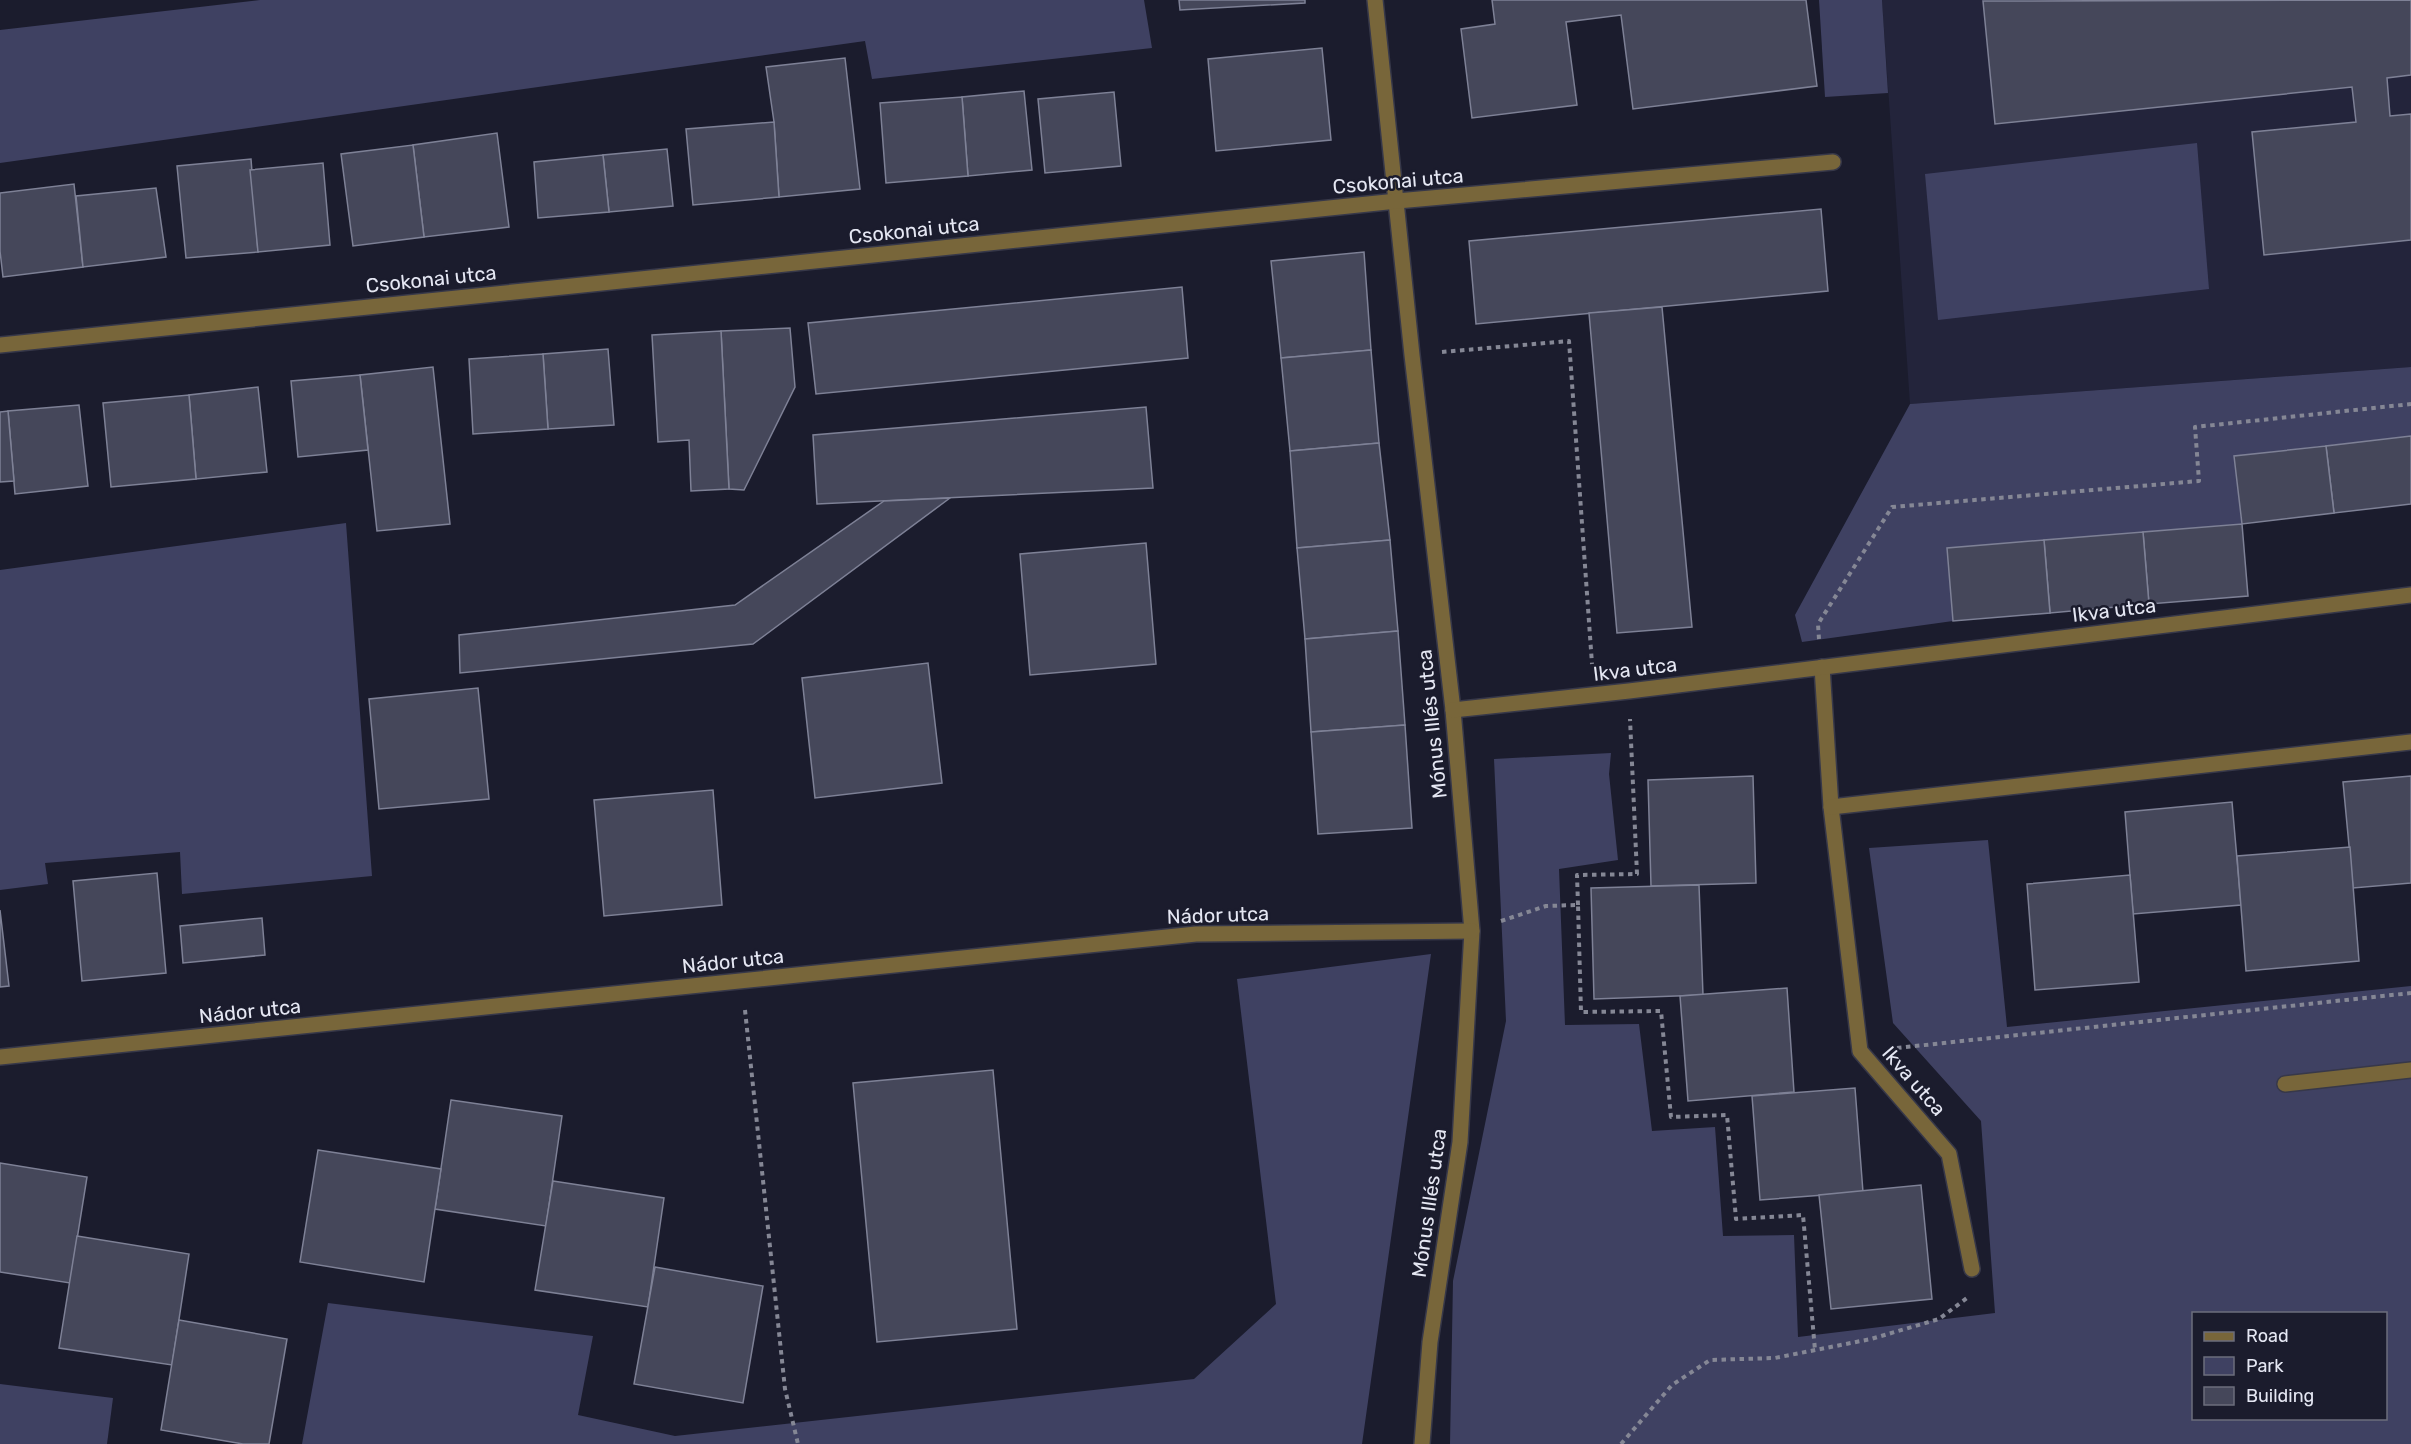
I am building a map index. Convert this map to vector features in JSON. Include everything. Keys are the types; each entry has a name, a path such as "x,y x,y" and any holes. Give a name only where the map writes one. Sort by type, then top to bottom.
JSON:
{"street":[{"name":"Mónus Illés utca","path":"1375,0 1412,355 1453,710 1472,930 1460,1142 1430,1342 1422,1444"},
{"name":"Csokonai utca","path":"0,345 1397,201 1833,162"},
{"name":"Ikva utca","path":"1453,710 1629,691 2411,595"},
{"name":"Ikva utca","path":"1822,667 1831,807 1860,1052 1949,1154 1972,1269"},
{"path":"1831,807 2411,742"},
{"name":"Nádor utca","path":"0,1058 1196,934 1472,930"},
{"path":"2285,1084 2411,1070"}],"path":[{"path":"1412,355 1569,341 1594,695"},
{"path":"1822,667 1818,624 1892,507 2199,481 2194,427 2411,404"},
{"path":"1629,691 1637,874 1577,875 1581,1012 1660,1011 1671,1117 1727,1115 1736,1219 1803,1215 1815,1350"},
{"path":"1472,930 1546,906 1578,905"},
{"path":"741,981 785,1389 798,1444"},
{"path":"1860,1052 2411,993"},
{"path":"1620,1444 1672,1385 1710,1359 1775,1358 1871,1339 1939,1318 1968,1297 1972,1269"}],"shaded area":[{"path":"1882,0 2411,0 2411,367 1910,404"}],"green space":[{"path":"260,0 1144,0 1152,48 872,79 865,41 0,163 0,30"},
{"path":"1819,0 1882,0 1888,93 1825,97"},
{"path":"2197,143 2209,289 1938,320 1925,174"},
{"path":"2411,367 2411,436 2235,456 2242,524 1948,548 1953,621 1802,642 1795,615 1910,404"},
{"path":"346,523 372,876 182,894 180,852 45,863 48,884 0,890 0,570"},
{"path":"1611,753 1609,774 1618,860 1559,869 1565,1025 1639,1024 1652,1131 1715,1127 1723,1236 1794,1235 1798,1337 1995,1313 1981,1121 1893,1023 1869,848 1988,840 2007,1027 2411,986 2411,1444 1450,1444 1453,1281 1506,1021 1494,759"},
{"path":"1431,954 1362,1444 302,1444 328,1303 593,1336 578,1415 675,1436 1194,1379 1276,1304 1237,979"},
{"path":"0,1384 113,1398 107,1444 0,1444"}],"building":[{"path":"1179,0 1305,0 1305,3 1180,10"},
{"path":"1492,0 1806,0 1817,86 1633,109 1621,15 1566,22 1577,105 1472,118 1461,29 1495,24"},
{"path":"2411,0 2411,75 2387,78 2390,116 2411,114 2411,240 2264,255 2252,132 2356,122 2352,87 1995,124 1983,1"},
{"path":"1322,48 1331,140 1216,151 1208,59"},
{"path":"845,58 860,189 779,197 774,122 766,67"},
{"path":"1024,91 1032,170 968,176 962,97"},
{"path":"1114,92 1121,166 1045,173 1038,99"},
{"path":"962,97 968,176 886,183 880,103"},
{"path":"774,122 779,197 693,205 686,129"},
{"path":"497,133 509,227 424,237 413,145"},
{"path":"413,145 424,237 353,246 341,154"},
{"path":"667,149 673,206 609,212 603,155"},
{"path":"603,155 609,212 538,218 534,162"},
{"path":"251,159 258,252 186,258 177,166"},
{"path":"323,163 330,245 258,252 250,170"},
{"path":"74,184 83,267 3,277 0,251 0,193"},
{"path":"156,188 166,257 83,267 76,196"},
{"path":"1821,209 1828,291 1476,324 1469,241"},
{"path":"1364,252 1371,350 1281,358 1271,261"},
{"path":"1182,287 1188,358 816,394 808,323"},
{"path":"1662,307 1692,627 1617,633 1589,313"},
{"path":"790,328 795,387 744,490 729,489 721,331"},
{"path":"721,331 729,489 691,491 689,440 658,442 652,335"},
{"path":"608,349 614,425 548,429 543,354"},
{"path":"1371,350 1379,443 1290,451 1281,358"},
{"path":"543,354 548,429 473,434 469,359"},
{"path":"433,367 450,524 377,531 360,375"},
{"path":"360,375 368,450 298,457 291,381"},
{"path":"258,387 267,472 196,479 189,395"},
{"path":"189,395 196,479 111,487 103,403"},
{"path":"79,405 88,486 15,494 8,411"},
{"path":"1146,407 1153,488 817,504 813,435"},
{"path":"8,411 14,481 0,482 0,412"},
{"path":"2411,436 2411,504 2334,513 2326,446"},
{"path":"1379,443 1390,540 1297,548 1290,451"},
{"path":"2326,446 2334,513 2242,524 2234,456"},
{"path":"950,498 753,644 460,673 459,635 735,605 884,501"},
{"path":"2242,524 2248,596 2149,604 2143,532"},
{"path":"2143,532 2149,604 2050,613 2044,540"},
{"path":"1390,540 1398,631 1305,639 1297,548"},
{"path":"2044,540 2050,613 1953,621 1947,548"},
{"path":"1146,543 1156,664 1030,675 1020,554"},
{"path":"1398,631 1405,725 1311,732 1305,639"},
{"path":"928,663 942,783 815,798 802,678"},
{"path":"478,688 489,799 379,809 369,699"},
{"path":"1405,725 1412,828 1318,834 1311,732"},
{"path":"1753,776 1756,883 1651,886 1648,780"},
{"path":"2411,776 2411,883 2353,888 2343,782"},
{"path":"713,790 722,905 604,916 594,800"},
{"path":"2232,802 2241,905 2133,914 2125,812"},
{"path":"2350,847 2359,961 2246,971 2237,856"},
{"path":"157,873 166,973 82,981 73,881"},
{"path":"2130,875 2139,982 2035,990 2027,884"},
{"path":"1699,885 1703,995 1594,999 1591,888"},
{"path":"0,910 9,986 0,987"},
{"path":"262,918 265,955 183,963 180,926"},
{"path":"1787,988 1794,1092 1688,1101 1680,996"},
{"path":"993,1070 1017,1329 877,1342 853,1083"},
{"path":"1855,1088 1863,1192 1760,1200 1752,1096"},
{"path":"451,1100 562,1116 546,1226 435,1209"},
{"path":"318,1150 441,1169 424,1282 300,1262"},
{"path":"0,1163 87,1177 70,1283 0,1272"},
{"path":"553,1181 664,1198 648,1307 535,1290"},
{"path":"1921,1185 1932,1299 1831,1309 1819,1195"},
{"path":"77,1236 189,1254 172,1365 59,1348"},
{"path":"655,1267 763,1286 743,1403 634,1384"},
{"path":"179,1320 287,1339 269,1444 243,1444 161,1430"}]}
